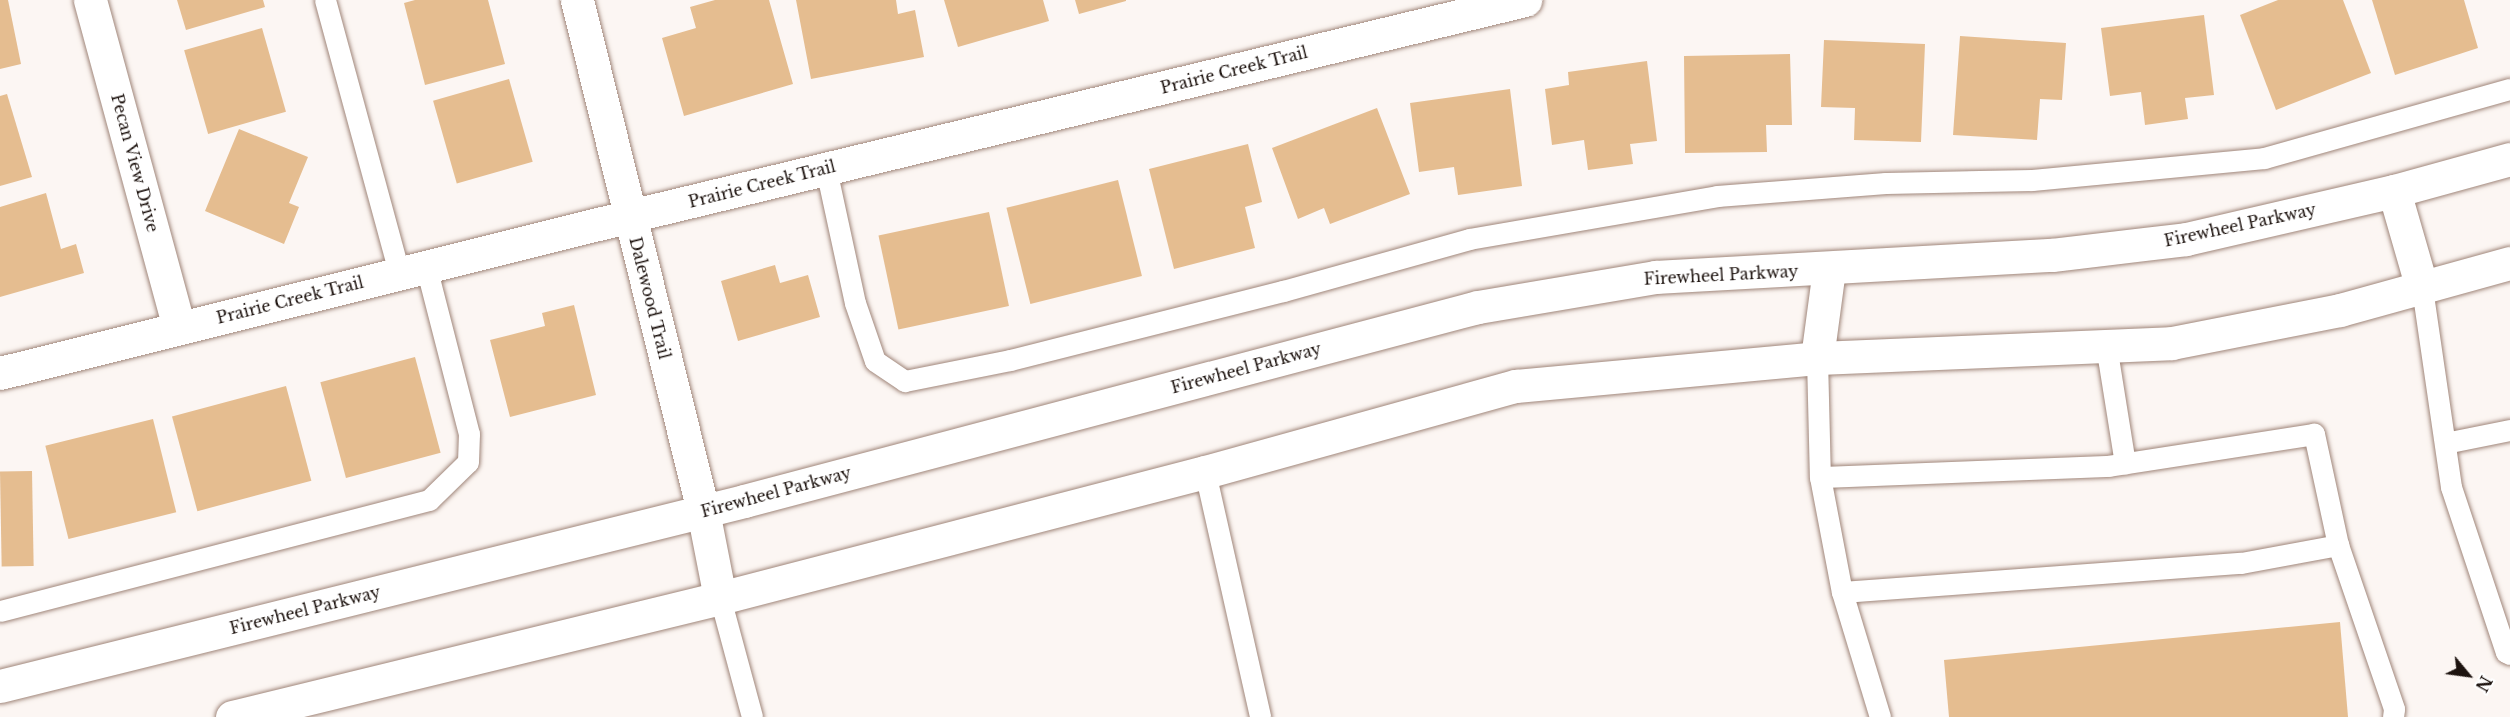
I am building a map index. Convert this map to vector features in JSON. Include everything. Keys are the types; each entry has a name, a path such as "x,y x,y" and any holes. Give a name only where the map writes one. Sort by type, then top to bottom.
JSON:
{"main road":[{"name":"Pecan View Drive","path":"90,0 179,327"},
{"name":"Dalewood Trail","path":"577,0 703,511 720,598"},
{"name":"Prairie Creek Trail","path":"0,373 412,269 1525,0"},
{"name":"Firewheel Parkway","path":"0,686 703,511 1478,307 1654,277 2052,255 2186,239 2394,191 2510,159"},
{"path":"2394,191 2422,288"},
{"path":"232,717 720,598 1205,472 1516,386 1817,358 2172,343 2340,310 2510,263"},
{"path":"1817,358 1829,269"}],"lane":[{"path":"0,611 429,500 468,462 469,434 412,269 325,0"},
{"path":"826,168 855,303 875,361 905,381 1010,360 1271,294 1469,239 1718,196 1886,183 2032,180 2264,158 2510,89"},
{"path":"2422,288 2451,487 2506,652 2510,654"},
{"path":"2106,345 2125,463"},
{"path":"1817,358 1820,477 1842,592 1880,717"},
{"path":"2445,443 2510,430"},
{"path":"1820,477 2125,463 2314,434 2338,545 2394,709 2393,717"},
{"path":"1205,472 1260,717"},
{"path":"1842,592 2230,564 2338,545"},
{"path":"720,598 752,717"}],"building":[{"path":"0,0 8,0 21,64 0,69"},
{"path":"177,0 263,0 265,7 186,30"},
{"path":"415,0 488,0 505,64 425,85 404,3"},
{"path":"715,0 769,0 793,84 684,116 662,38 696,28 690,7"},
{"path":"796,0 896,0 898,14 915,10 924,57 811,79"},
{"path":"944,0 1043,0 1049,21 958,47"},
{"path":"1075,0 1126,0 1126,1 1079,14"},
{"path":"2278,0 2343,0 2371,73 2276,110 2240,15"},
{"path":"2372,0 2464,0 2478,48 2395,75"},
{"path":"2204,15 2214,95 2185,98 2188,119 2145,125 2141,92 2110,96 2101,28"},
{"path":"262,28 286,112 208,134 184,50"},
{"path":"1960,36 2066,43 2062,100 2040,99 2037,140 1953,135"},
{"path":"1824,40 1925,44 1921,142 1854,140 1855,108 1821,107"},
{"path":"1790,54 1792,125 1766,125 1767,152 1685,153 1684,56"},
{"path":"1647,61 1657,141 1630,144 1633,164 1588,170 1584,140 1552,145 1545,89 1569,85 1568,72"},
{"path":"509,79 533,162 457,183 433,101"},
{"path":"1510,89 1522,186 1458,195 1454,167 1419,172 1410,103"},
{"path":"7,94 32,177 0,186 0,96"},
{"path":"1377,108 1410,194 1330,224 1324,208 1298,219 1272,148"},
{"path":"239,129 308,157 289,203 299,207 284,244 205,211"},
{"path":"1248,144 1262,202 1245,207 1255,248 1174,269 1149,169"},
{"path":"1118,180 1142,276 1030,304 1006,208"},
{"path":"46,193 61,249 76,244 84,273 0,297 0,207"},
{"path":"989,212 1009,306 898,329 878,235"},
{"path":"775,265 780,283 808,275 820,317 738,341 721,281"},
{"path":"574,305 596,395 510,417 490,340 545,326 542,313"},
{"path":"415,357 441,453 346,478 320,382"},
{"path":"286,386 311,481 197,511 172,417"},
{"path":"153,419 176,512 69,539 45,446"},
{"path":"32,471 34,566 2,567 0,472"},
{"path":"2340,622 2348,717 1949,717 1944,660"}]}
